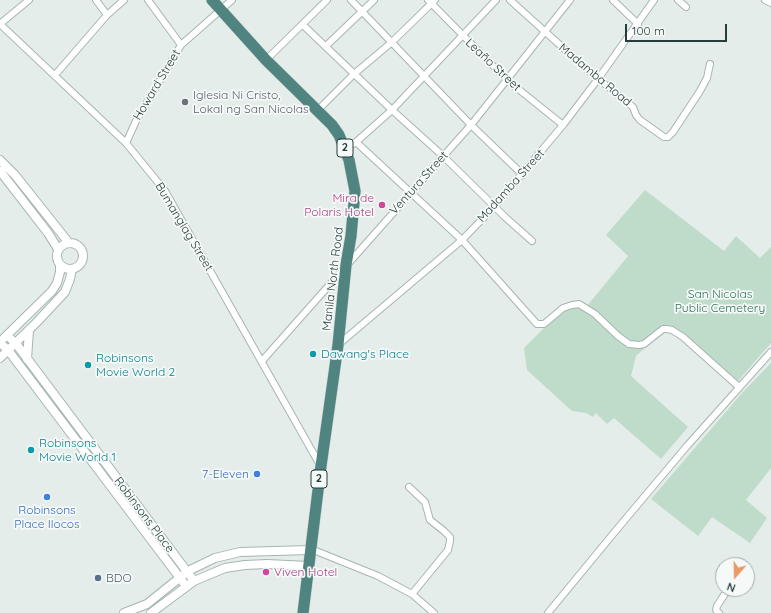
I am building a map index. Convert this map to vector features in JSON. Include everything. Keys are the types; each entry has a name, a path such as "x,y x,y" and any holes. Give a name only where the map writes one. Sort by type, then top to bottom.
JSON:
{"highway":[{"name":"Manila North Road","path":"212,0 219,10 266,60 317,112 332,125 339,135 349,160 355,191 338,345 310,550 303,613"}],"street":[{"path":"0,24 29,0"},
{"path":"96,0 107,15"},
{"path":"54,75 107,15 124,0"},
{"path":"148,0 181,45"},
{"name":"Howard Street","path":"126,143 136,120 181,45 232,0"},
{"path":"266,60 328,0"},
{"path":"351,0 471,126 522,175"},
{"path":"326,46 374,0"},
{"path":"345,149 356,142 392,110 496,0"},
{"name":"Madamba Road","path":"510,0 598,79 633,106 636,115 640,120 664,137 668,137 700,91 707,78 710,64"},
{"name":"Ventura Street","path":"262,361 471,126 570,0"},
{"path":"613,0 638,24"},
{"name":"Madamba Street","path":"338,345 462,240 495,206 563,125 598,79 654,0"},
{"path":"678,0 686,7"},
{"path":"766,0 771,3"},
{"path":"317,112 354,74 392,42 431,1"},
{"name":"Leaño Street","path":"431,1 462,35 507,80 563,125"},
{"name":"Bumanglag Street","path":"0,24 126,143 165,191 321,466"},
{"path":"303,25 392,110 444,156 505,217 532,241"},
{"path":"356,142 462,240 537,324 544,324 563,308 579,304 595,314 618,336 630,344 644,344 660,331 667,329 676,332 683,337 739,387"},
{"path":"0,160 15,175 69,243"},
{"path":"0,171 48,233 58,249 57,260 60,264 68,269 80,264 82,254 80,248 75,244 69,243 58,249"},
{"path":"0,342 52,291 57,283 60,272 60,264"},
{"path":"0,358 65,292 72,268"},
{"path":"27,359 29,330"},
{"name":"Robinsons Place","path":"7,334 188,571 194,581"},
{"name":"Robinsons Place","path":"0,342 8,350 186,586"},
{"path":"548,613 623,522 771,352"},
{"path":"0,362 17,362"},
{"path":"409,487 425,502 430,520 450,537 448,550 412,594"},
{"path":"124,613 147,604 188,571 216,558 240,552 310,550 358,567 378,576 412,594 434,613"},
{"path":"151,613 194,581 225,568 267,564 308,566"},
{"path":"720,613 716,610 723,597"}],"green space":[{"name":"San Nicolas Public Cemetery","path":"645,190 724,251 736,236 760,258 771,247 771,343 738,381 671,325 636,356 631,376 688,427 661,459 614,418 607,424 596,413 593,417 586,413 572,411 527,370 524,348 563,309 587,306 628,256 606,235"},
{"path":"771,363 771,468 746,500 767,518 750,543 712,517 698,536 651,499 742,393"}],"place":[{"name":"Iglesia Ni Cristo, Lokal ng San Nicolas","path":"185,102"},
{"name":"Mira de Polaris Hotel","path":"382,205"},
{"name":"Dawang's Place","path":"313,354"},
{"name":"Robinsons Movie World 2","path":"88,365"},
{"name":"Robinsons Movie World 1","path":"31,450"},
{"name":"7-Eleven","path":"257,474"},
{"name":"Robinsons Place Ilocos","path":"47,497"},
{"name":"Viven Hotel","path":"266,572"},
{"name":"BDO","path":"98,578"}]}
